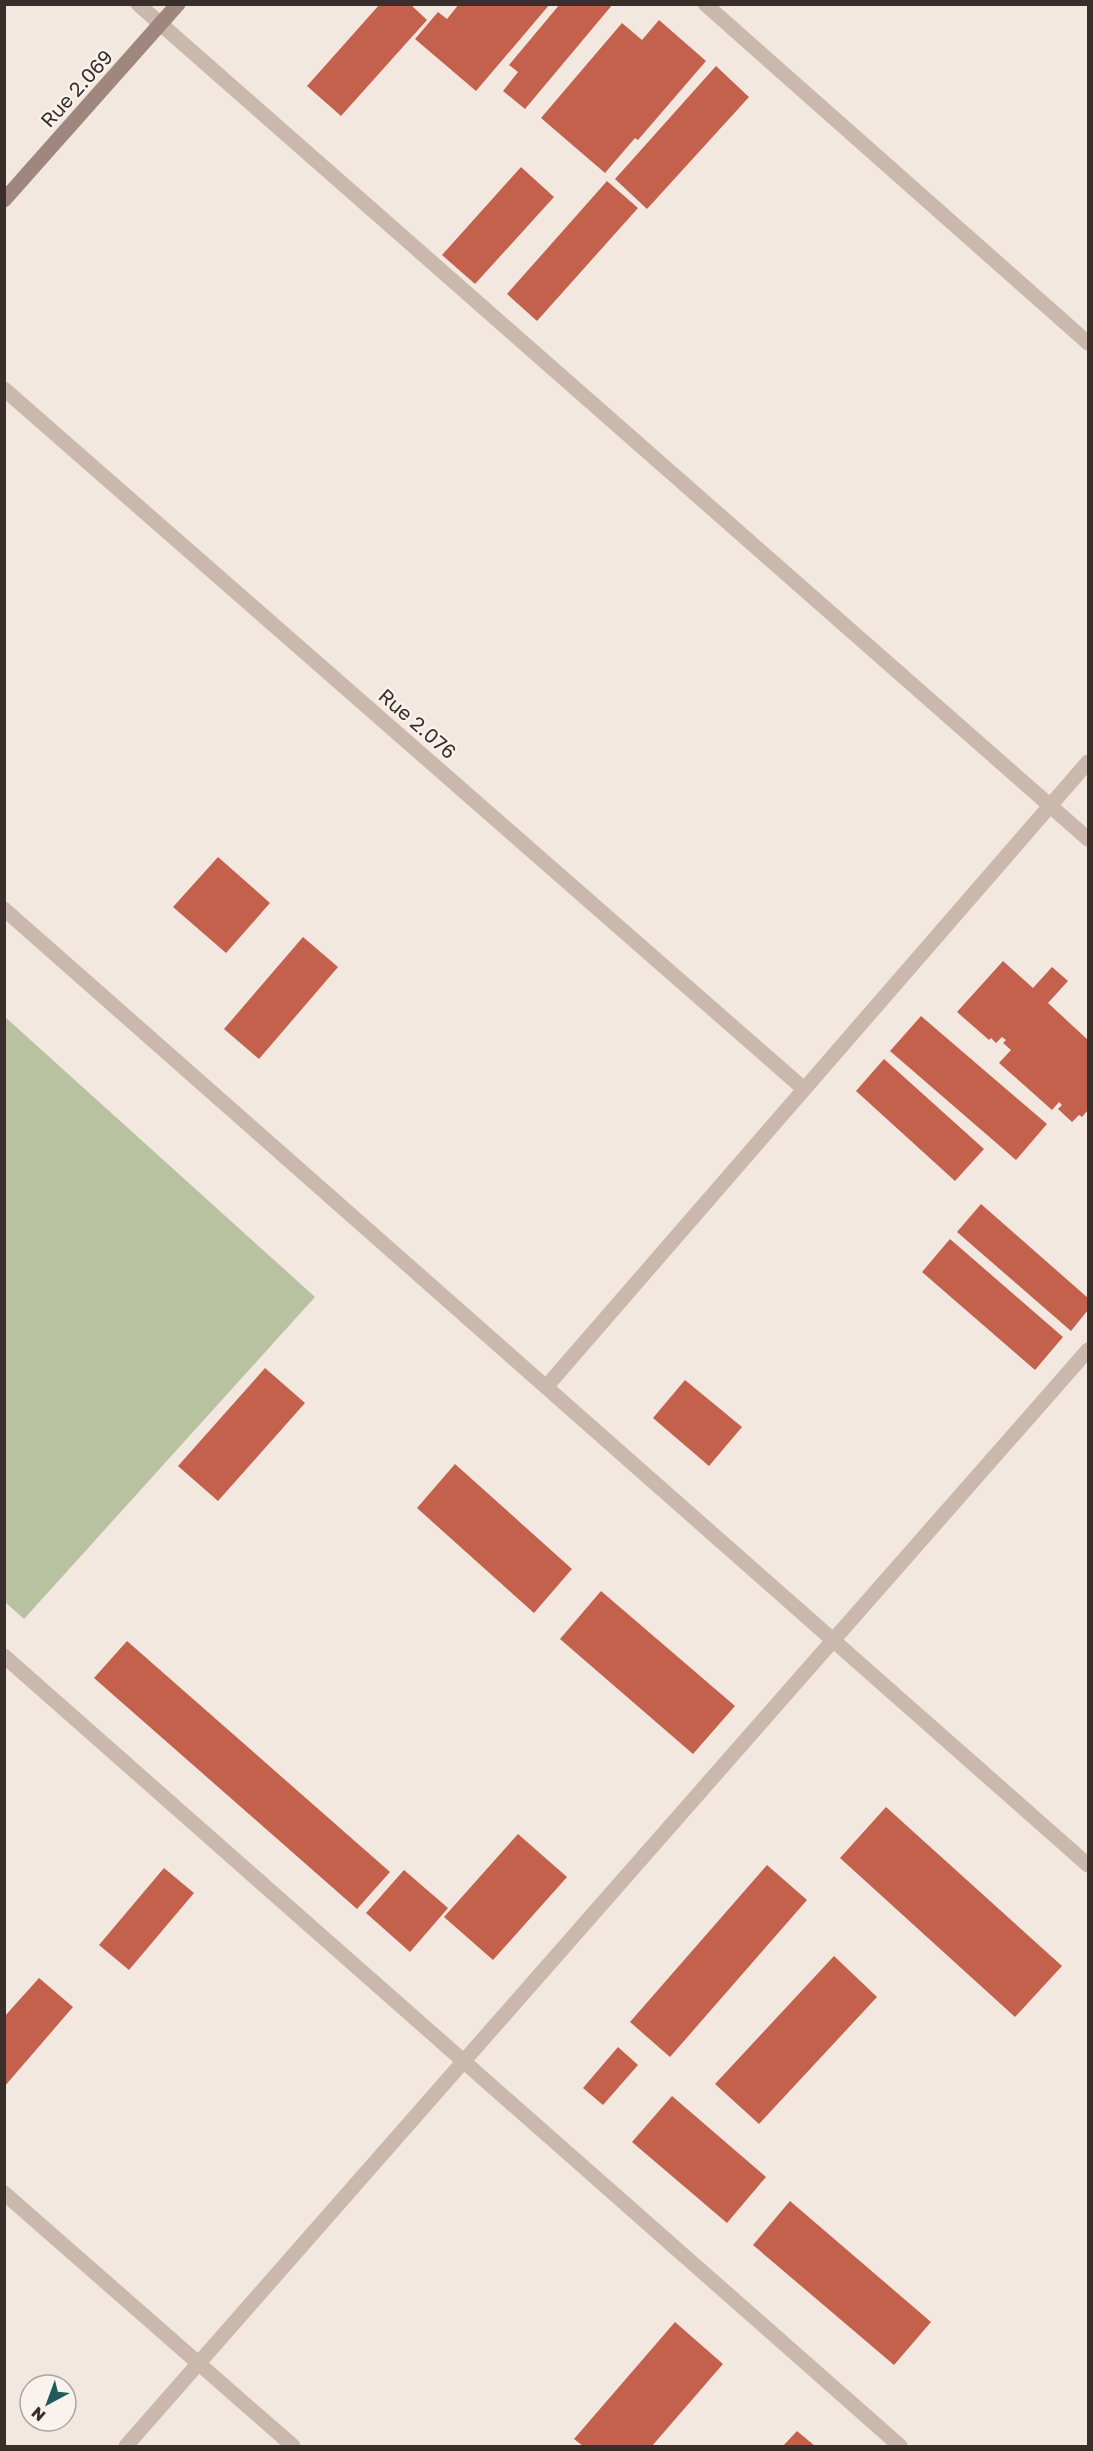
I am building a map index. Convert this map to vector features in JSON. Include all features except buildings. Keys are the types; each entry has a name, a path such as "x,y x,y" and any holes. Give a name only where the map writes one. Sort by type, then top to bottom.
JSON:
{"street":[{"path":"138,4 1089,839"},
{"name":"Rue 2.069","path":"4,200 178,4"},
{"path":"705,4 1089,343"},
{"name":"Rue 2.076","path":"4,388 804,1089"},
{"path":"546,1387 1089,762"},
{"path":"4,909 1089,1865"},
{"path":"126,2446 1089,1350"},
{"path":"4,1656 900,2446"},
{"path":"4,2193 200,2362 293,2446"}],"green space":[{"path":"4,1016 315,1297 24,1619 4,1601"}]}
